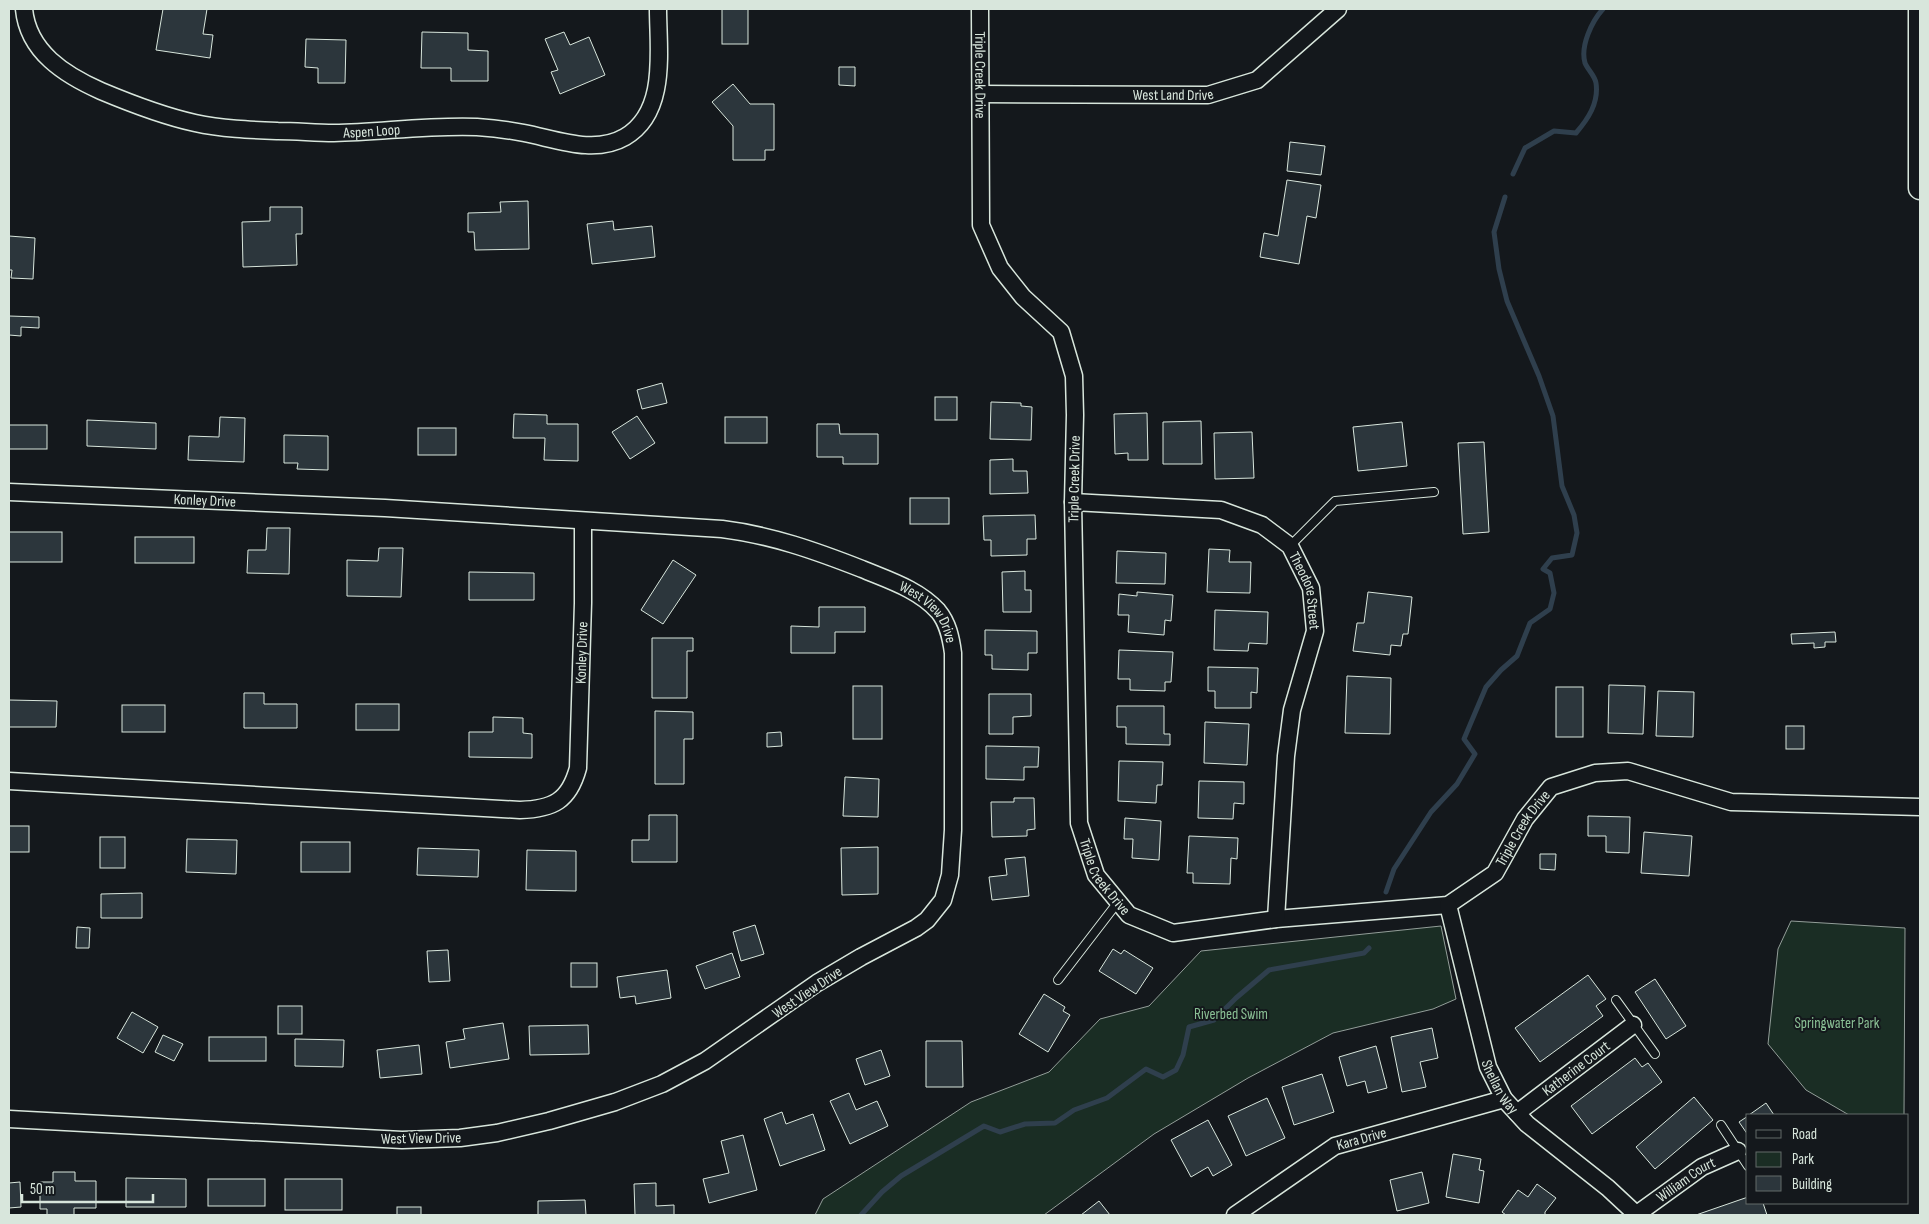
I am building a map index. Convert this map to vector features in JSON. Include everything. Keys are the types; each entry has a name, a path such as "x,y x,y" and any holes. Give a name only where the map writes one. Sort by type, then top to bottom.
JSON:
{"main road":[{"path":"1920,9 1920,188"}],"street":[{"name":"Aspen Loop","path":"24,9 28,26 36,43 44,56 62,71 85,84 120,99 197,124 239,129 332,133 432,126 478,127 523,132 566,142 596,145 618,140 636,128 646,117 653,103 658,55 658,9"},
{"name":"Triple Creek Drive","path":"980,9 981,224 1000,268 1023,297 1061,332 1074,376 1073,502 1079,823 1096,875 1129,916 1172,933 1276,919 1448,904 1495,873 1525,819 1551,787 1594,772 1628,771 1731,802 1920,807"},
{"name":"West Land Drive","path":"981,94 1208,94 1257,80 1338,9"},
{"name":"Konley Drive","path":"9,492 385,508 583,521 583,603 578,768 574,783 565,796 552,805 537,809 520,810 9,781"},
{"name":"Theodore Street","path":"1073,502 1221,510 1262,525 1290,546 1311,588 1315,631 1292,710 1286,756 1276,919"},
{"name":"West View Drive","path":"9,1120 402,1140 460,1138 497,1133 615,1102 662,1084 705,1060 817,983 927,920 943,900 947,888 950,875 953,830 953,653 947,625 939,612 928,601 900,584 780,540 722,529 583,521"},
{"name":"Shellan Way","path":"1448,904 1488,1067 1504,1099 1527,1124 1608,1188 1637,1215"},
{"name":"Katherine Court","path":"1518,1113 1633,1025"},
{"name":"Kara Drive","path":"1235,1215 1335,1146 1504,1099"},
{"name":"William Court","path":"1637,1215 1702,1167 1738,1150"}],"lane":[{"path":"1290,546 1335,501 1434,492"},
{"path":"1058,980 1118,902"},
{"path":"1616,1000 1655,1054"},
{"path":"1721,1125 1746,1163"}],"green space":[{"name":"Springwater Park","path":"1791,921 1905,928 1904,1114 1847,1114 1806,1090 1768,1044 1778,949"},
{"name":"Riverbed Swim","path":"1441,926 1456,999 1433,1009 1333,1033 1248,1078 1154,1134 1044,1215 815,1215 823,1199 971,1102 1049,1072 1100,1019 1149,1006 1201,951"}],"building":[{"path":"163,9 207,9 203,34 213,35 210,58 156,50"},
{"path":"722,9 748,9 748,44 722,44"},
{"path":"422,32 468,33 468,50 488,51 488,81 451,81 451,68 421,68"},
{"path":"564,32 570,45 589,37 605,75 560,94 551,72 558,70 545,39"},
{"path":"306,39 346,40 345,83 318,83 318,68 305,67"},
{"path":"839,67 855,67 855,86 839,85"},
{"path":"733,84 750,104 774,104 774,150 765,150 765,160 733,160 733,126 712,102"},
{"path":"1290,142 1325,146 1321,175 1287,171"},
{"path":"1287,180 1321,185 1316,218 1307,216 1299,264 1260,257 1264,233 1278,236"},
{"path":"528,201 529,249 475,250 474,232 468,232 468,213 501,212 500,202"},
{"path":"270,207 302,207 302,234 296,234 297,265 243,267 242,222 270,221"},
{"path":"613,221 614,230 652,226 655,257 592,264 587,224"},
{"path":"9,236 35,238 33,279 11,278 12,270 9,270"},
{"path":"9,316 39,317 39,328 21,327 21,336 9,335"},
{"path":"662,383 667,403 642,409 637,390"},
{"path":"935,397 957,397 957,420 935,420"},
{"path":"991,402 1021,403 1021,406 1032,407 1031,440 990,439"},
{"path":"1147,413 1148,460 1128,460 1128,453 1115,454 1114,414"},
{"path":"514,414 547,415 547,424 578,424 578,461 544,460 545,438 513,438"},
{"path":"637,416 655,443 630,459 612,432"},
{"path":"220,417 245,418 244,462 188,460 189,436 219,437"},
{"path":"725,417 767,417 767,443 725,443"},
{"path":"87,420 156,423 156,449 87,446"},
{"path":"1201,421 1202,464 1163,464 1163,422"},
{"path":"1402,422 1407,466 1358,471 1353,427"},
{"path":"817,424 839,424 840,434 878,434 878,464 843,464 843,457 817,457"},
{"path":"9,425 47,425 47,449 9,449"},
{"path":"418,428 456,428 456,455 418,455"},
{"path":"1252,432 1254,478 1215,479 1214,433"},
{"path":"284,435 328,436 328,470 297,469 298,463 284,463"},
{"path":"1484,442 1489,532 1463,534 1458,443"},
{"path":"1013,459 1013,471 1027,471 1028,493 990,494 990,460"},
{"path":"910,498 949,498 949,524 910,524"},
{"path":"1035,515 1036,539 1027,539 1027,555 991,556 991,540 984,540 983,516"},
{"path":"267,528 290,528 289,574 247,573 248,550 266,550"},
{"path":"9,532 62,532 62,562 9,562"},
{"path":"135,537 194,537 194,563 135,563"},
{"path":"379,548 403,548 401,597 347,596 347,560 378,561"},
{"path":"1209,549 1230,550 1229,562 1251,562 1250,593 1207,592"},
{"path":"1117,551 1166,553 1165,584 1116,583"},
{"path":"673,560 696,575 663,624 641,610"},
{"path":"1025,571 1025,590 1031,590 1031,612 1003,612 1002,572"},
{"path":"469,572 534,573 534,600 469,600"},
{"path":"1137,592 1173,595 1171,621 1165,620 1164,635 1128,632 1129,615 1118,615 1119,594 1137,596"},
{"path":"1368,592 1412,597 1408,634 1403,634 1401,646 1391,645 1390,655 1353,651 1357,623 1364,623"},
{"path":"819,607 865,607 865,632 835,632 835,653 791,653 791,626 819,627"},
{"path":"1215,610 1268,612 1267,644 1249,643 1248,651 1214,650"},
{"path":"985,630 1037,631 1037,653 1028,653 1028,670 992,669 992,655 985,655"},
{"path":"1835,632 1836,642 1825,642 1825,647 1814,648 1814,643 1792,644 1791,634"},
{"path":"652,638 693,638 693,651 687,651 687,698 652,698"},
{"path":"1119,650 1173,652 1171,682 1165,682 1165,691 1130,690 1130,679 1118,679"},
{"path":"1208,667 1258,668 1257,693 1251,692 1251,708 1215,708 1215,691 1208,691"},
{"path":"1347,676 1391,678 1390,734 1345,733"},
{"path":"1609,685 1645,686 1643,734 1608,733"},
{"path":"853,686 882,686 882,739 853,739"},
{"path":"1556,687 1583,687 1583,737 1556,737"},
{"path":"1658,691 1694,692 1693,737 1656,736"},
{"path":"244,693 264,693 264,704 297,704 297,728 244,728"},
{"path":"989,694 1031,694 1031,716 1013,717 1013,734 989,734"},
{"path":"9,700 57,701 56,727 9,727"},
{"path":"356,704 399,704 399,730 356,730"},
{"path":"122,705 165,705 165,732 122,732"},
{"path":"1117,706 1164,706 1164,734 1170,734 1170,745 1126,744 1126,727 1117,727"},
{"path":"655,711 693,712 693,739 684,739 684,784 655,784"},
{"path":"493,717 523,718 523,733 532,734 532,758 469,757 469,732 493,732"},
{"path":"1205,722 1249,724 1247,765 1204,763"},
{"path":"1786,726 1804,726 1804,749 1786,749"},
{"path":"781,732 782,746 767,747 767,733"},
{"path":"986,746 1039,747 1038,767 1024,767 1024,780 986,779"},
{"path":"1119,761 1163,762 1162,785 1157,785 1156,803 1118,801"},
{"path":"845,777 879,779 878,817 843,816"},
{"path":"1199,781 1244,782 1244,804 1234,803 1233,819 1198,818"},
{"path":"1014,798 1034,798 1035,829 1027,830 1027,836 992,837 991,802 1014,802"},
{"path":"649,815 677,815 677,862 632,862 632,840 649,840"},
{"path":"1588,816 1630,817 1629,853 1606,852 1606,836 1588,836"},
{"path":"1125,818 1161,821 1159,860 1132,858 1133,839 1124,839"},
{"path":"9,826 29,826 29,852 9,852"},
{"path":"1644,832 1692,836 1689,876 1641,873"},
{"path":"1189,836 1238,838 1237,859 1231,858 1230,884 1193,883 1193,873 1187,873"},
{"path":"100,837 125,837 125,868 100,868"},
{"path":"187,839 237,840 236,874 186,872"},
{"path":"301,842 350,842 350,872 301,872"},
{"path":"878,847 878,894 842,895 841,848"},
{"path":"418,848 479,850 478,877 417,875"},
{"path":"527,850 576,851 576,891 526,890"},
{"path":"1540,854 1556,854 1555,870 1540,869"},
{"path":"1025,857 1029,896 992,900 989,877 1007,875 1005,859"},
{"path":"142,893 142,918 101,918 101,894"},
{"path":"755,925 764,954 741,961 733,932"},
{"path":"77,927 90,928 89,948 76,948"},
{"path":"1113,949 1121,954 1124,950 1153,968 1136,994 1099,971"},
{"path":"448,950 450,981 429,982 427,951"},
{"path":"732,953 740,977 705,989 696,966"},
{"path":"571,963 597,963 597,987 571,987"},
{"path":"667,970 671,998 636,1004 635,996 620,998 617,977"},
{"path":"1588,975 1606,999 1596,1006 1603,1016 1540,1062 1515,1028"},
{"path":"1655,979 1686,1026 1666,1039 1635,992"},
{"path":"1044,994 1065,1007 1063,1011 1070,1015 1048,1052 1019,1034"},
{"path":"278,1006 302,1006 302,1034 278,1034"},
{"path":"132,1012 158,1027 143,1053 117,1038"},
{"path":"503,1023 509,1059 450,1068 446,1042 465,1039 463,1029"},
{"path":"588,1025 589,1054 530,1055 529,1026"},
{"path":"1432,1028 1438,1058 1420,1062 1426,1087 1402,1092 1391,1037"},
{"path":"163,1035 183,1044 174,1061 155,1052"},
{"path":"209,1037 266,1037 266,1061 209,1061"},
{"path":"295,1039 344,1040 343,1067 295,1066"},
{"path":"926,1041 962,1041 963,1087 926,1087"},
{"path":"419,1045 422,1074 380,1078 377,1050"},
{"path":"1376,1046 1387,1088 1368,1093 1365,1081 1347,1086 1339,1057"},
{"path":"881,1050 890,1076 865,1085 856,1059"},
{"path":"1635,1058 1642,1067 1648,1063 1662,1082 1592,1134 1571,1106"},
{"path":"1322,1074 1334,1112 1294,1125 1282,1087"},
{"path":"849,1093 856,1110 877,1101 888,1126 850,1144 830,1101"},
{"path":"1694,1097 1713,1120 1655,1169 1636,1147"},
{"path":"1267,1098 1285,1138 1246,1156 1228,1116"},
{"path":"1766,1103 1773,1114 1750,1114"},
{"path":"782,1112 786,1124 813,1114 825,1150 780,1166 764,1119"},
{"path":"1746,1117 1746,1132 1739,1122"},
{"path":"1208,1120 1232,1165 1213,1176 1208,1167 1191,1177 1171,1140"},
{"path":"743,1135 757,1190 709,1203 703,1179 729,1173 721,1141"},
{"path":"1453,1154 1481,1159 1479,1170 1484,1171 1479,1203 1446,1197"},
{"path":"53,1172 75,1172 75,1181 96,1181 96,1208 74,1208 74,1215 47,1215 47,1209 40,1209 40,1182 53,1182"},
{"path":"1422,1172 1429,1203 1397,1211 1390,1180"},
{"path":"126,1178 186,1179 186,1207 126,1207"},
{"path":"208,1179 265,1179 265,1206 208,1206"},
{"path":"285,1179 342,1179 342,1210 285,1210"},
{"path":"20,1182 21,1207 9,1208 9,1183"},
{"path":"656,1183 656,1206 674,1205 674,1215 635,1215 634,1184"},
{"path":"1537,1184 1556,1198 1545,1212 1545,1215 1506,1215 1502,1212 1518,1190 1528,1197"},
{"path":"1746,1198 1746,1204 1763,1204 1767,1215 1696,1215"},
{"path":"585,1200 586,1215 538,1215 538,1201"},
{"path":"1099,1201 1110,1215 1081,1215"},
{"path":"397,1207 421,1207 421,1215 397,1215"}],"waterway":[{"path":"1513,174 1525,148 1554,131 1576,133 1592,110 1596,97 1595,80 1585,63 1584,49 1591,27 1603,9"},
{"path":"1386,892 1394,869 1431,812 1457,784 1475,754 1464,739 1486,687 1517,656 1530,623 1550,609 1554,593 1550,573 1543,569 1552,558 1572,555 1577,533 1574,515 1562,486 1553,416 1539,376 1507,301 1499,269 1494,232 1505,197"},
{"path":"861,1215 882,1192 901,1176 984,1126 1000,1132 1025,1124 1055,1123 1074,1110 1107,1098 1146,1069 1163,1077 1176,1070 1183,1055 1189,1027 1214,1020 1269,970 1364,953 1369,948"}]}
